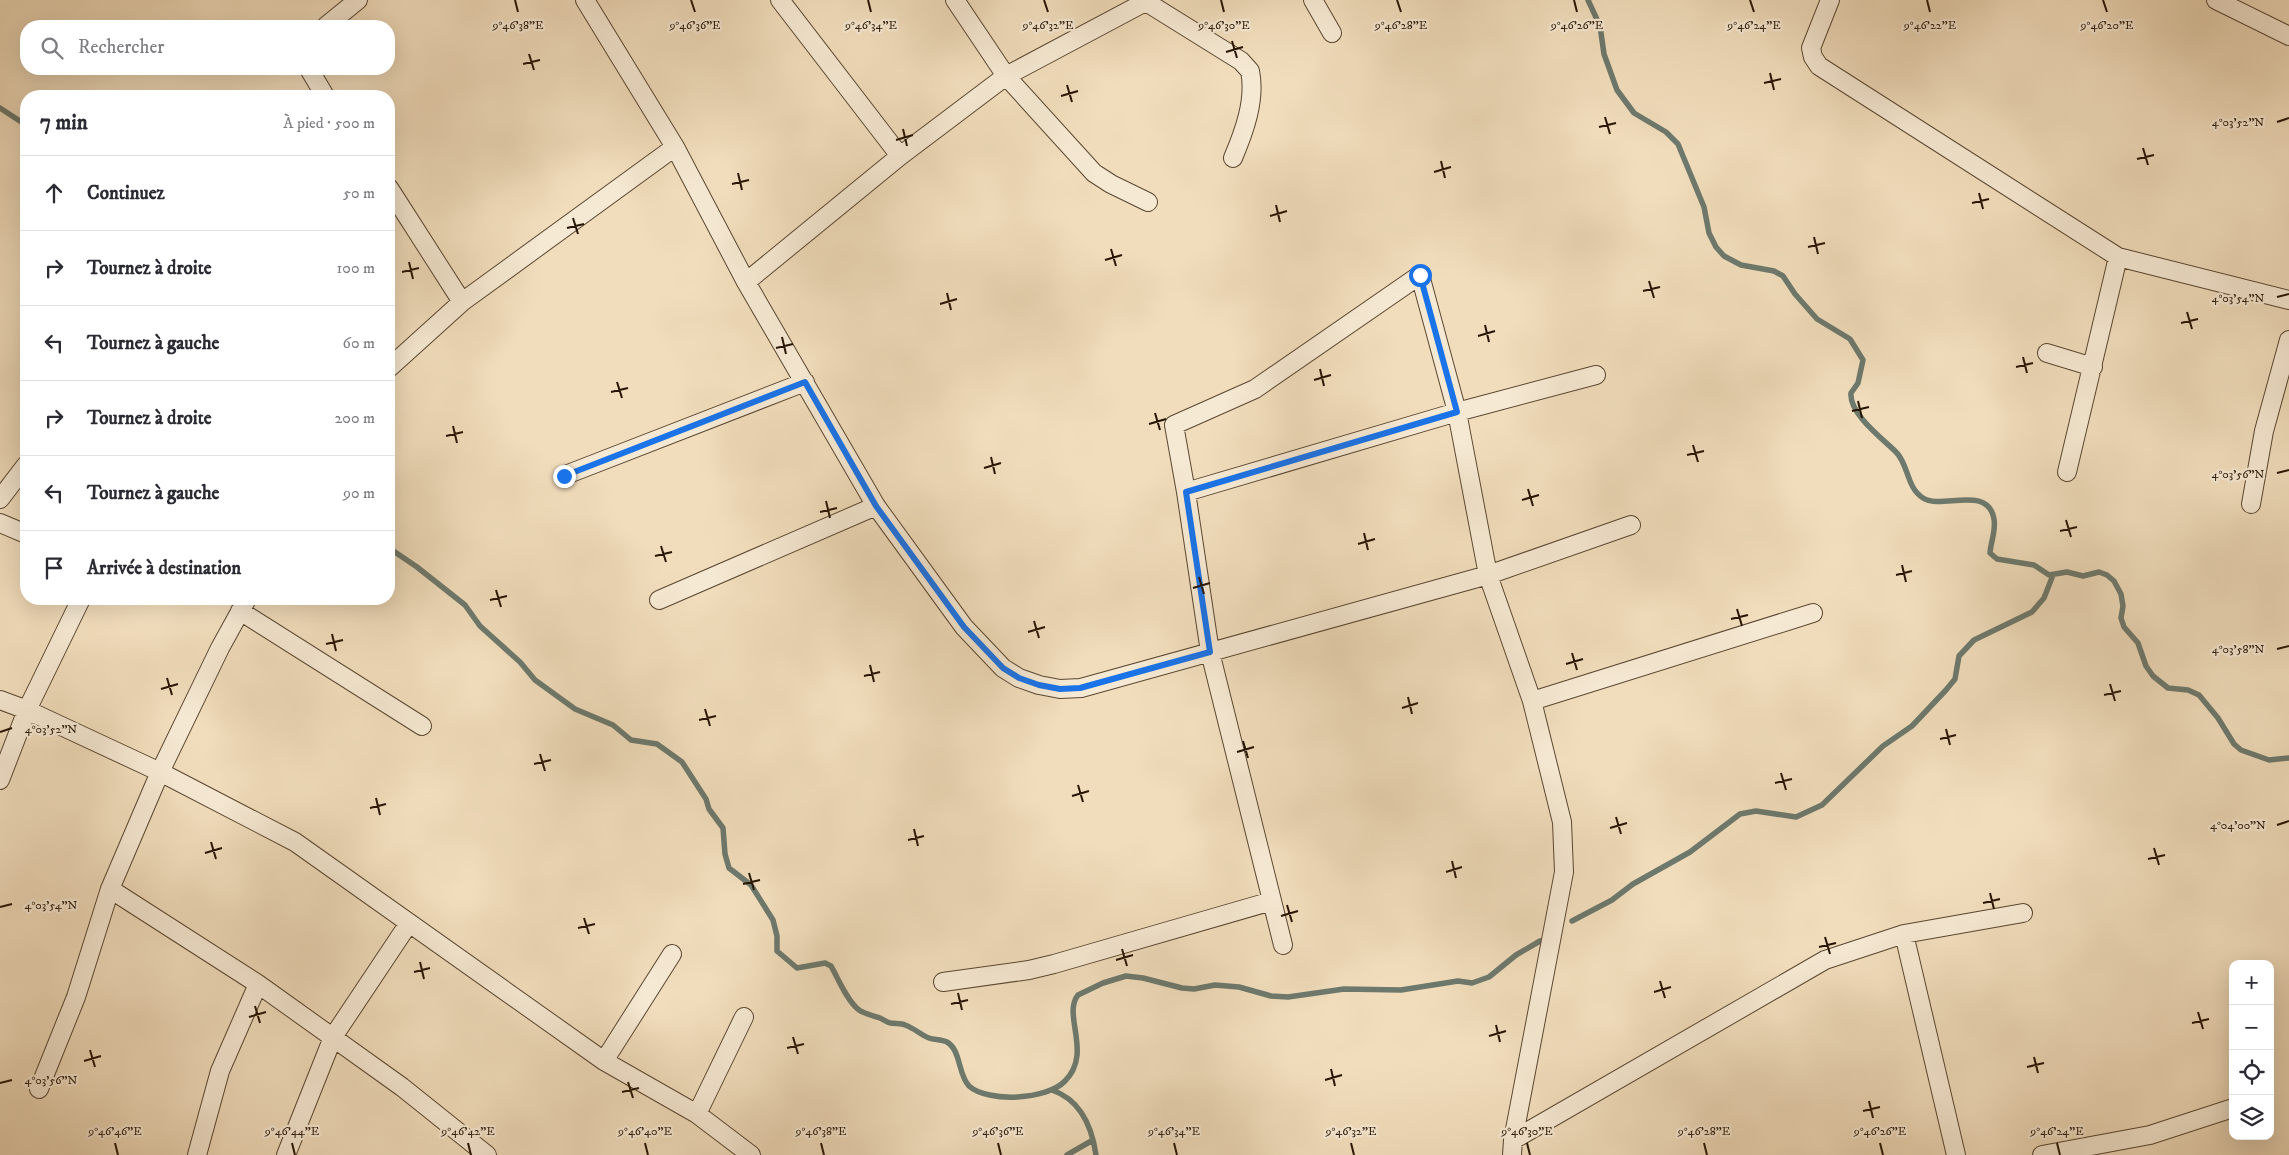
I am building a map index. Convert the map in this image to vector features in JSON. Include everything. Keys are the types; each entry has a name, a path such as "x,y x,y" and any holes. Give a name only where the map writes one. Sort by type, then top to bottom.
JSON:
{"street":[{"path":"333,20 358,0"},
{"path":"585,0 675,147 746,282 876,506 964,627 1003,668 1019,678 1039,685 1060,689 1080,688 1488,575 1631,525"},
{"path":"780,0 900,156"},
{"path":"955,0 1006,76 1094,173 1148,202"},
{"path":"1313,0 1332,33"},
{"path":"1830,0 1811,48 1813,57 1819,66 2118,257 2289,300"},
{"path":"2216,0 2289,36"},
{"path":"746,282 900,156 1006,76 1145,1 1241,62 1250,71 1249,108 1244,130 1233,158"},
{"path":"313,75 322,90"},
{"path":"395,363 462,302 675,147"},
{"path":"395,197 462,302"},
{"path":"2067,472 2118,257"},
{"path":"1283,945 1210,652 1174,425 1255,389 1420,275 1457,412 1488,575 1532,701 1562,822 1564,872 1512,1147"},
{"path":"2251,504 2264,430 2289,340"},
{"path":"2047,353 2093,367"},
{"path":"1186,492 1457,412 1596,375"},
{"path":"564,476 805,382"},
{"path":"0,499 20,473"},
{"path":"659,600 876,506"},
{"path":"0,523 20,531"},
{"path":"0,780 27,710 78,605"},
{"path":"39,1089 76,998 110,889 160,772 244,605 422,726"},
{"path":"1532,701 1814,613"},
{"path":"0,700 27,710 160,772 295,842 604,1061 697,1114 751,1155"},
{"path":"110,889 258,984 402,1087 487,1155"},
{"path":"943,982 1029,970 1054,964 1272,901"},
{"path":"1512,1147 1825,960 1904,934 2023,912"},
{"path":"286,1155 333,1038 409,923"},
{"path":"1904,934 1956,1155"},
{"path":"604,1061 672,954"},
{"path":"197,1155 220,1072 258,984"},
{"path":"697,1114 744,1017"},
{"path":"2042,1155 2150,1135 2229,1109"}],"waterway":[{"path":"1588,0 1600,26 1604,54 1617,90 1634,113 1666,132 1678,144 1704,207 1709,233 1716,247 1724,256 1741,265 1774,271 1783,276 1795,294 1817,319 1850,339 1863,360 1858,383 1851,393 1855,409 1868,426 1900,457 1910,482 1917,493 1931,501 1974,500 1983,503 1990,509 1994,519 1994,532 1990,553 1997,559 2034,565 2049,575 2067,572 2083,576 2099,572 2107,575 2114,581 2121,594 2123,606 2121,618 2124,627 2138,643 2146,666 2153,676 2168,688 2188,690 2199,695 2218,718 2234,744 2241,750 2269,760 2289,758"},
{"path":"0,108 20,121"},
{"path":"395,552 465,605 480,626 520,662 535,680 575,709 613,725 631,740 657,744 682,762 706,799 709,809 723,828 725,854 729,868 751,885 773,920 777,936 777,951 797,968 825,963 831,966 847,995 859,1010 890,1023 903,1024 929,1038 947,1042 955,1051 965,1081 969,1086 989,1095 1003,1097 1032,1095 1045,1092 1065,1081 1073,1070 1077,1059 1073,1013 1074,1003 1078,995 1103,983 1126,976 1143,978 1182,988 1194,989 1215,985 1239,987 1271,996 1288,997 1344,989 1401,990 1458,981 1472,983 1489,977 1516,955 1540,941"},
{"path":"1572,921 1612,900 1633,884 1690,852 1740,814 1756,811 1796,817 1822,805 1883,746 1912,726 1946,690 1955,679 1959,656 1974,640 2032,612 2044,598 2053,575"},
{"path":"1052,1090 1071,1100 1078,1108 1092,1134 1096,1155"},
{"path":"1067,1155 1093,1140"}],"route":[{"path":"564,476 805,382 876,506 964,627 1003,668 1019,678 1039,685 1060,689 1080,688 1210,652 1186,492 1457,412 1420,275"}]}
